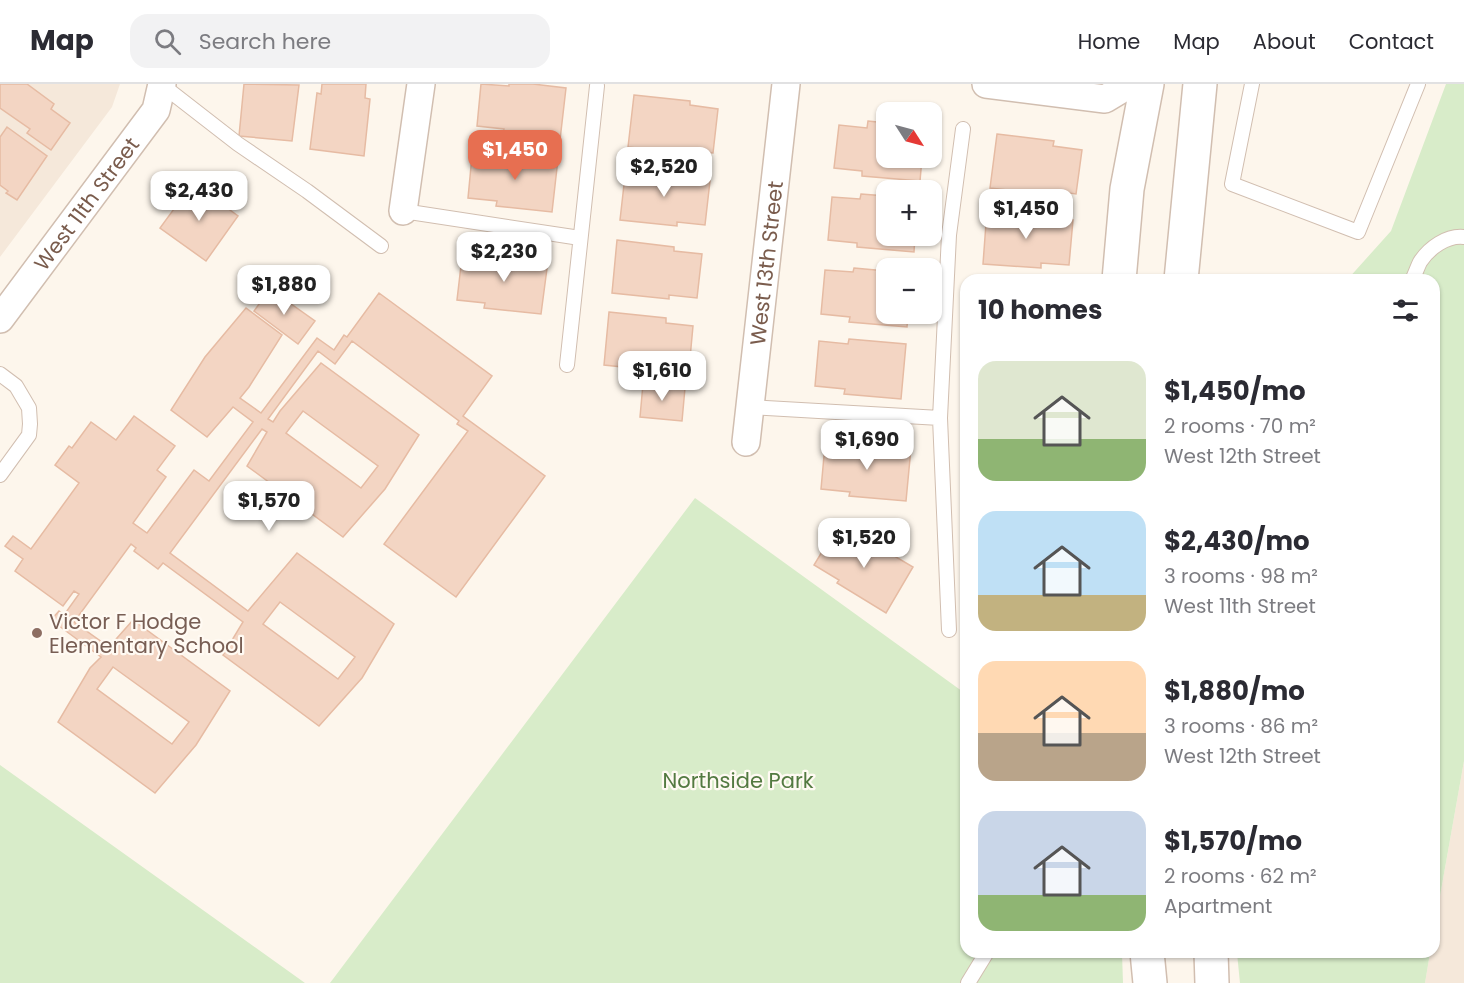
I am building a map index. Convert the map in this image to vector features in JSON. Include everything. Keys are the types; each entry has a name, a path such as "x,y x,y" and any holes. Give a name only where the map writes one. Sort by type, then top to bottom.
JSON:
{"street":[{"path":"403,211 421,84"},
{"name":"West 13th Street","path":"746,442 786,84"},
{"path":"986,84 1105,99 1130,84"},
{"path":"1120,274 1127,189 1147,84"},
{"name":"West 11th Street","path":"0,319 156,110 162,85"},
{"path":"1182,274 1198,85"},
{"path":"1148,958 1150,983"},
{"path":"1211,958 1212,983"}],"lane":[{"path":"1252,84 1232,184 1358,232 1418,84"},
{"path":"162,85 238,144 307,191 381,246"},
{"path":"567,365 597,86"},
{"path":"949,630 940,418 948,235 963,129"},
{"path":"403,211 580,238"},
{"path":"1415,274 1420,262 1437,244 1455,236 1464,237"},
{"path":"0,374 16,386 29,408 30,424 29,435 0,476"},
{"path":"750,407 940,418"},
{"path":"968,983 983,958"}],"shaded area":[{"path":"0,84 120,84 112,107 0,257"},
{"path":"1464,761 1464,983 1425,983 1429,958 1440,958 1440,896"}],"green space":[{"path":"1446,84 1464,84 1464,761 1440,896 1440,274 1352,274 1391,231"},
{"name":"Northside Park","path":"695,498 960,690 960,958 1122,958 1123,983 330,983"},
{"path":"0,765 305,983 0,983"},
{"path":"1238,958 1429,958 1425,983 1240,983"}],"building":[{"path":"0,84 27,84 54,104 51,109 70,123 51,150 27,133 30,129 0,108"},
{"path":"244,84 299,85 292,141 239,136"},
{"path":"322,84 366,84 365,98 370,99 364,156 310,149 317,93 321,94"},
{"path":"481,84 509,86 509,84 533,84 566,88 560,140 503,134 504,129 477,126"},
{"path":"634,95 690,101 690,105 718,109 713,153 685,150 685,154 628,147"},
{"path":"868,121 876,122 876,168 921,168 920,180 862,176 862,171 834,168 839,125 867,128"},
{"path":"7,127 47,156 17,200 6,193 8,191 0,185 0,137"},
{"path":"997,134 1054,141 1053,146 1082,150 1076,194 1048,190 1048,195 990,188"},
{"path":"501,153 558,159 552,212 496,206 497,201 468,198 472,156 500,159"},
{"path":"626,167 683,173 682,178 710,181 705,225 677,222 677,226 620,220"},
{"path":"193,183 238,216 206,261 160,228"},
{"path":"861,194 876,195 876,246 914,246 914,252 857,247 857,243 828,240 832,197 860,199"},
{"path":"987,210 1045,213 1044,218 1073,220 1069,265 1041,263 1041,268 983,264"},
{"path":"617,240 674,247 674,251 702,254 697,298 669,295 669,299 612,293"},
{"path":"490,254 548,261 541,314 484,308 485,303 457,300 462,257 490,260"},
{"path":"854,268 876,270 876,324 907,324 907,327 849,322 850,317 821,314 825,270 853,272"},
{"path":"270,289 315,321 298,344 254,311"},
{"path":"379,293 492,376 463,416 545,476 456,597 384,544 468,431 457,424 459,421 352,341 335,364 318,351 268,419 273,422 321,363 419,435 385,489 343,537 247,466 267,432 262,429 170,553 248,611 297,553 394,624 362,678 319,726 223,655 243,622 163,563 158,569 134,551 136,548 131,544 74,622 109,647 133,620 230,691 196,745 155,793 58,722 90,668 101,657 51,620 59,611 64,615 79,594 74,591 63,606 15,571 23,559 5,546 13,536 31,549 79,483 55,465 69,446 72,448 91,422 116,440 134,416 175,446 157,470 166,477 133,523 147,533 194,470 209,481 253,422 233,407 207,437 171,410 205,357 246,308 282,335 240,398 261,413 317,338 334,350 344,335 347,337","holes":["303,411 378,466 361,488 286,433","280,602 355,657 338,679 263,624","113,667 189,722 172,744 97,689"]},
{"path":"609,312 666,318 666,323 693,326 689,369 661,366 660,371 604,365"},
{"path":"849,339 906,344 901,399 844,394 845,389 815,386 819,341 848,344"},
{"path":"643,384 685,388 682,421 640,417"},
{"path":"854,443 911,448 906,501 849,496 850,492 821,489 825,445 854,448"},
{"path":"837,527 862,541 864,538 913,567 886,613 837,583 839,580 814,565"}],"place":[{"name":"Victor F Hodge Elementary School","path":"37,633"}]}
